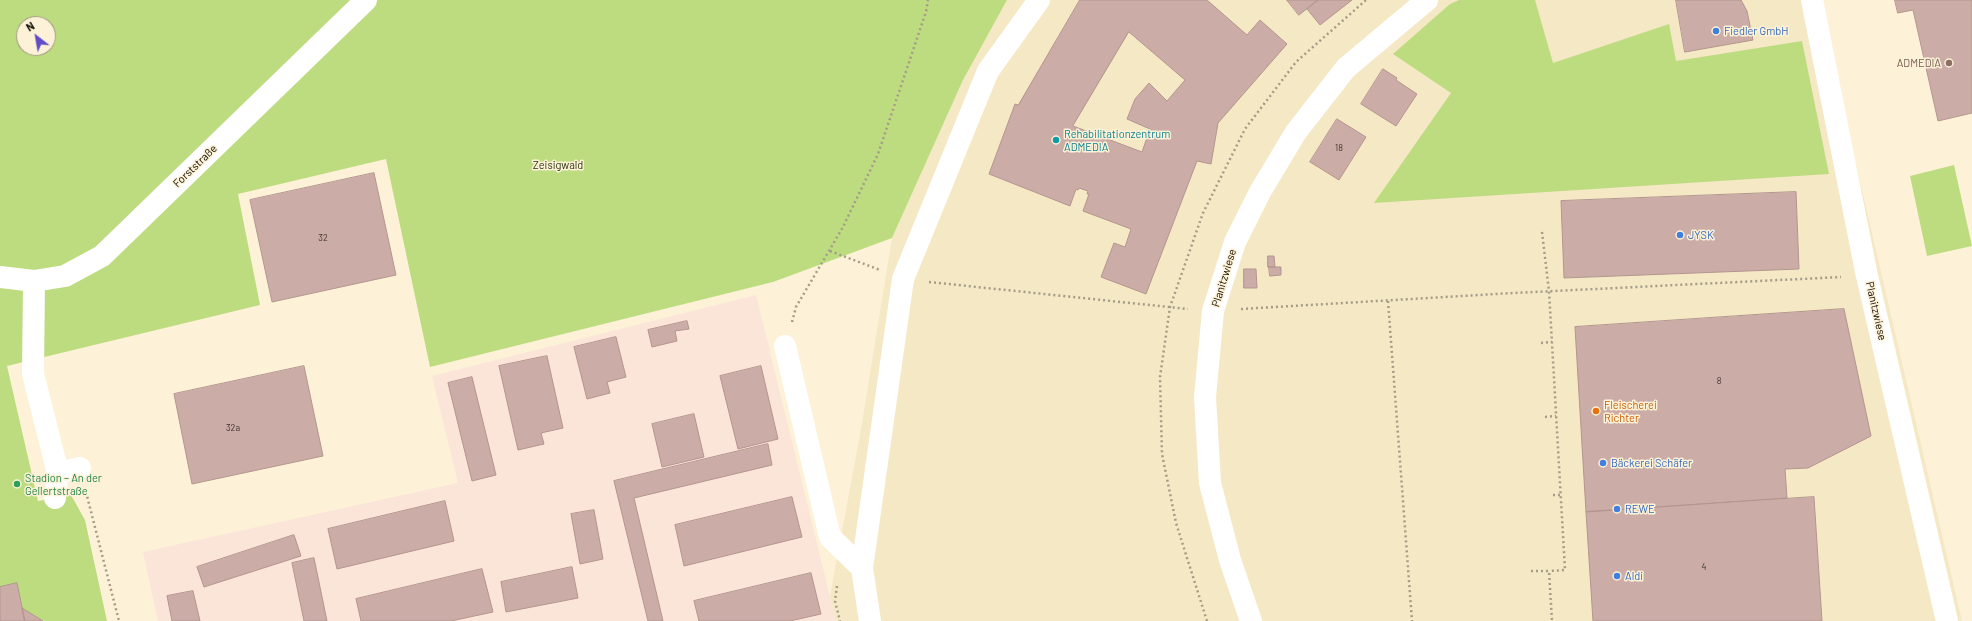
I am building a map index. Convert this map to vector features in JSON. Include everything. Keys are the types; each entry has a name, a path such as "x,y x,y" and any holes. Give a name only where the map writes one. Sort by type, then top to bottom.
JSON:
{"street":[{"name":"Forststraße","path":"0,277 34,281 66,276 102,256 366,0"},
{"path":"870,621 862,568 903,279 988,71 1039,0"},
{"name":"Planitzwiese","path":"1251,621 1230,560 1210,483 1205,397 1213,311 1235,242 1260,192 1296,132 1346,68 1427,0"},
{"name":"Planitzwiese","path":"1812,0 1867,276 1948,621"},
{"path":"34,281 33,374 58,473 55,498"},
{"path":"785,346 830,537 862,568"},
{"path":"58,473 80,468"}],"path":[{"path":"785,346 796,307 830,251 878,154 926,12 928,0"},
{"path":"1531,571 1565,570 1549,291 1542,232"},
{"path":"830,251 903,279 1213,311 1549,291 1867,276"},
{"path":"1388,301 1412,621"},
{"path":"1541,343 1552,342"},
{"path":"1545,417 1556,416"},
{"path":"80,468 119,621"},
{"path":"1554,495 1561,494"},
{"path":"1549,571 1552,621"}],"shaded area":[{"path":"1007,0 1818,0 1962,621 836,621 830,596 861,429 892,238 963,80"},
{"path":"756,295 836,621 158,621 143,552 458,483 432,376"}],"green space":[{"name":"Zeisigwald","path":"0,0 1007,0 963,80 892,238 773,282 430,367 386,159 238,194 260,305 7,366 38,501 71,495 85,520 107,621 0,621"},
{"path":"1459,0 1535,0 1553,63 1669,24 1676,61 1802,41 1829,174 1374,203 1451,93 1393,54 1450,4"},
{"path":"1954,165 1972,246 1927,256 1910,176"}],"building":[{"name":"Rehabilitationzentrum ADMEDIA","path":"1080,0 1207,0 1247,35 1260,20 1287,44 1218,123 1211,164 1197,161 1146,294 1101,277 1114,243 1125,247 1131,229 1083,211 1089,194 1087,194 1088,191 1079,188 1078,190 1076,189 1070,206 989,174 1015,104 1018,105","holes":["1129,32 1185,80 1167,101 1149,83 1135,99 1127,119 1150,129 1142,152 1073,126"]},
{"path":"1287,0 1318,0 1299,15"},
{"path":"1318,0 1352,0 1320,25 1307,9"},
{"name":"Fiedler GmbH","path":"1676,0 1741,0 1747,11 1753,40 1685,52"},
{"name":"ADMEDIA","path":"1895,0 1972,0 1972,113 1938,121 1913,10 1898,13"},
{"path":"1383,69 1417,94 1396,126 1361,104"},
{"path":"1337,119 1366,137 1339,180 1310,162"},
{"path":"374,173 396,275 272,302 250,200"},
{"name":"JYSK","path":"1796,192 1799,269 1564,278 1561,201"},
{"path":"1268,256 1274,256 1275,267 1268,267"},
{"path":"1269,267 1281,267 1281,275 1270,276"},
{"path":"1244,269 1256,269 1257,288 1244,288"},
{"path":"1844,309 1871,436 1808,468 1785,469 1787,498 1586,512 1575,327"},
{"path":"687,321 689,329 675,331 677,341 652,347 648,330"},
{"path":"616,337 626,377 607,382 610,393 587,399 574,347"},
{"path":"547,356 563,428 541,433 544,444 518,450 499,366"},
{"path":"304,366 323,456 192,484 174,394"},
{"path":"761,366 778,439 738,449 720,376"},
{"path":"472,377 496,475 472,481 448,383"},
{"path":"694,414 704,457 662,467 652,424"},
{"path":"768,444 772,465 634,498 663,621 648,621 614,481"},
{"path":"792,497 802,537 684,566 675,525"},
{"path":"1814,497 1822,621 1593,621 1586,512"},
{"path":"445,501 454,541 337,569 328,529"},
{"path":"594,510 603,559 580,564 571,514"},
{"path":"294,535 301,556 204,587 197,567"},
{"path":"314,558 327,621 304,621 292,563"},
{"path":"572,567 578,598 506,612 501,582"},
{"path":"482,569 493,612 451,621 361,621 356,599"},
{"path":"811,573 821,614 790,621 699,621 694,601"},
{"path":"17,583 25,621 0,621 0,587"},
{"path":"193,591 200,621 172,621 167,596"},
{"path":"22,608 43,621 25,621"}],"place":[{"name":"Fiedler GmbH","path":"1716,31"},
{"name":"ADMEDIA","path":"1949,63"},
{"name":"Rehabilitationzentrum ADMEDIA","path":"1056,140"},
{"name":"JYSK","path":"1680,235"},
{"name":"Fleischerei Richter","path":"1596,411"},
{"name":"Bäckerei Schäfer","path":"1603,463"},
{"name":"Stadion – An der Gellertstraße","path":"17,484"},
{"name":"REWE","path":"1617,509"},
{"name":"Aldi","path":"1617,576"}]}
